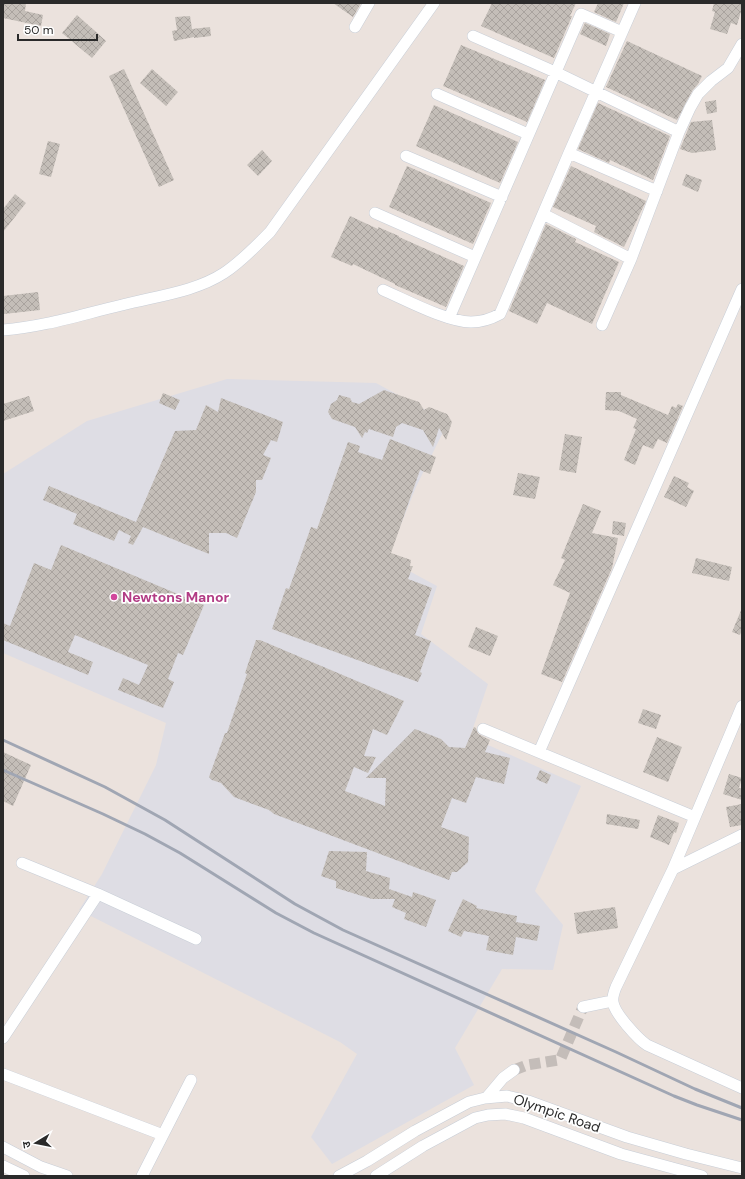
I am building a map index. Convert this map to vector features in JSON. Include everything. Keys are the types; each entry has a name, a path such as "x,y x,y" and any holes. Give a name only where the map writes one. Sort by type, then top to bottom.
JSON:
{"street":[{"path":"355,27 369,3"},
{"path":"3,330 48,324 194,287 223,273 238,262 270,232 434,3"},
{"path":"383,290 449,318 470,322 490,320 500,314 635,3"},
{"path":"449,318 581,14 622,32"},
{"path":"472,36 555,72 679,132"},
{"path":"602,325 631,259 679,132 698,94 711,81 728,68 742,44"},
{"path":"437,94 528,134"},
{"path":"569,153 657,192"},
{"path":"406,156 502,196"},
{"path":"375,213 475,257"},
{"path":"543,214 631,259"},
{"path":"539,752 742,289"},
{"path":"741,710 673,870 616,987 612,1001 614,1007 641,1041 742,1088"},
{"path":"484,729 695,817"},
{"path":"673,870 742,835"},
{"path":"22,863 98,894 196,939"},
{"path":"3,1038 98,894"},
{"path":"583,1007 612,1001"},
{"path":"487,1097 503,1078 514,1070"},
{"path":"3,1074 163,1135"},
{"path":"142,1176 191,1080"},
{"name":"Olympic Road","path":"339,1176 367,1161 415,1131 469,1102 487,1097 507,1096 528,1101 627,1137 742,1168"},
{"name":"Olympic Road","path":"376,1176 424,1146 475,1118 488,1115 505,1114 524,1118 621,1154 702,1176"},
{"path":"3,1147 41,1167 66,1176"},
{"path":"3,1166 24,1176"}],"shaded area":[{"path":"227,379 376,383 448,422 416,487 387,559 437,586 421,634 488,684 470,737 581,786 535,891 563,925 553,970 502,969 455,1048 474,1085 332,1164 311,1137 357,1054 340,1042 79,910 102,874 156,765 166,723 3,653 3,474 87,421"}],"building":[{"path":"3,3 26,3 25,11 43,15 41,26 3,18"},
{"path":"333,3 361,3 353,17"},
{"path":"492,3 576,3 554,58 481,26"},
{"path":"598,3 624,3 616,22 594,12"},
{"path":"714,3 742,3 737,25 731,23 727,34 710,29 715,12 712,11"},
{"path":"77,15 106,41 92,58 62,33"},
{"path":"190,16 192,29 210,27 211,36 194,37 174,41 172,31 177,30 175,17"},
{"path":"585,23 610,34 606,46 580,34"},
{"path":"627,41 702,76 692,91 677,120 606,87"},
{"path":"461,45 545,80 527,122 443,86"},
{"path":"124,69 174,180 159,187 109,76"},
{"path":"152,69 178,92 166,106 140,83"},
{"path":"716,100 717,112 707,114 705,102"},
{"path":"598,103 670,136 653,180 610,160 609,163 578,149"},
{"path":"434,105 518,142 500,183 416,146"},
{"path":"712,120 716,150 692,153 680,149 691,122"},
{"path":"48,141 60,144 51,177 39,174"},
{"path":"262,150 272,161 258,176 247,165"},
{"path":"407,166 491,203 473,244 389,207"},
{"path":"571,166 646,201 624,247 594,232 596,226 553,207"},
{"path":"686,174 702,180 698,192 682,185"},
{"path":"15,194 26,203 3,232 3,209"},
{"path":"350,216 378,229 378,227 399,236 464,266 446,307 395,285 353,264 352,266 331,257"},
{"path":"546,224 576,239 575,242 619,262 592,324 547,303 537,324 509,311"},
{"path":"38,292 40,310 4,314 3,296"},
{"path":"384,390 419,402 424,410 429,407 447,414 452,422 446,440 439,428 433,447 423,430 402,423 396,427 393,437 369,429 367,433 365,432 362,438 355,427 332,419 328,412 331,404 337,400 339,395 350,398 352,402 359,404"},
{"path":"606,392 621,392 621,395 668,415 672,406 676,408 678,404 683,406 667,443 658,439 653,449 643,445 635,465 624,460 636,429 633,428 637,419 619,411 605,410"},
{"path":"163,393 180,400 175,410 159,403"},
{"path":"29,396 34,411 3,421 3,404"},
{"path":"221,398 283,422 277,442 271,440 263,455 271,458 262,480 256,480 256,492 237,538 226,533 209,533 209,554 143,527 133,545 128,543 131,536 119,530 114,541 73,524 77,514 43,500 49,486 136,522 175,431 196,430 206,405 218,412"},
{"path":"565,434 582,437 576,473 559,470"},
{"path":"390,439 436,457 430,474 420,470 391,553 411,560 410,566 413,566 408,579 432,588 415,635 431,641 418,682 272,629 286,588 289,589 311,527 317,529 348,442 360,446 358,452 382,460"},
{"path":"518,473 540,477 535,499 513,495"},
{"path":"674,476 689,483 687,487 694,491 686,507 664,497"},
{"path":"583,504 601,511 592,533 618,538 612,568 562,682 541,674 570,593 553,585 565,560 561,558"},
{"path":"613,521 626,523 624,536 612,534"},
{"path":"61,545 204,605 183,655 178,653 168,679 174,682 163,708 118,690 123,678 139,685 148,665 75,635 68,652 93,662 88,675 3,640 3,623 10,626 34,563 51,570"},
{"path":"696,558 732,567 729,581 692,573"},
{"path":"742,608 742,630 740,635 732,632"},
{"path":"476,627 498,636 490,656 468,647"},
{"path":"256,640 260,640 404,701 387,735 373,729 364,756 376,757 368,773 354,767 345,791 385,806 386,778 366,778 415,729 441,739 449,747 465,748 474,727 476,728 478,734 490,740 485,752 510,758 504,784 476,777 466,803 452,798 441,827 469,837 468,862 457,872 452,872 449,880 274,814 269,810 234,797 221,783 212,780 209,777 225,733 227,733 247,674 245,673"},
{"path":"643,709 661,715 656,729 638,723"},
{"path":"657,737 682,747 668,782 643,772"},
{"path":"3,752 31,765 13,806 3,801"},
{"path":"540,770 551,775 547,784 536,779"},
{"path":"729,774 742,778 739,788 742,789 742,800 723,794"},
{"path":"742,804 742,825 730,827 726,807"},
{"path":"607,814 640,820 638,829 606,824"},
{"path":"658,815 679,823 676,833 674,832 669,845 650,837"},
{"path":"329,851 367,852 366,871 390,878 389,889 412,897 413,892 436,900 426,927 404,919 406,913 392,907 395,899 372,899 336,888 336,881 321,876"},
{"path":"463,899 477,906 476,908 517,916 516,922 540,926 537,941 516,937 513,955 486,950 489,936 464,931 461,937 448,931"},
{"path":"615,907 618,928 577,934 574,913"}],"tunnel":[{"path":"514,1070 527,1065 558,1060 561,1058 583,1007"}],"railway":[{"path":"3,740 105,787 165,820 295,904 343,930 695,1089 742,1108"},
{"path":"3,770 145,834 180,853 276,913 314,933 674,1096 742,1120"}],"place":[{"name":"Newtons Manor","path":"114,597"}]}
